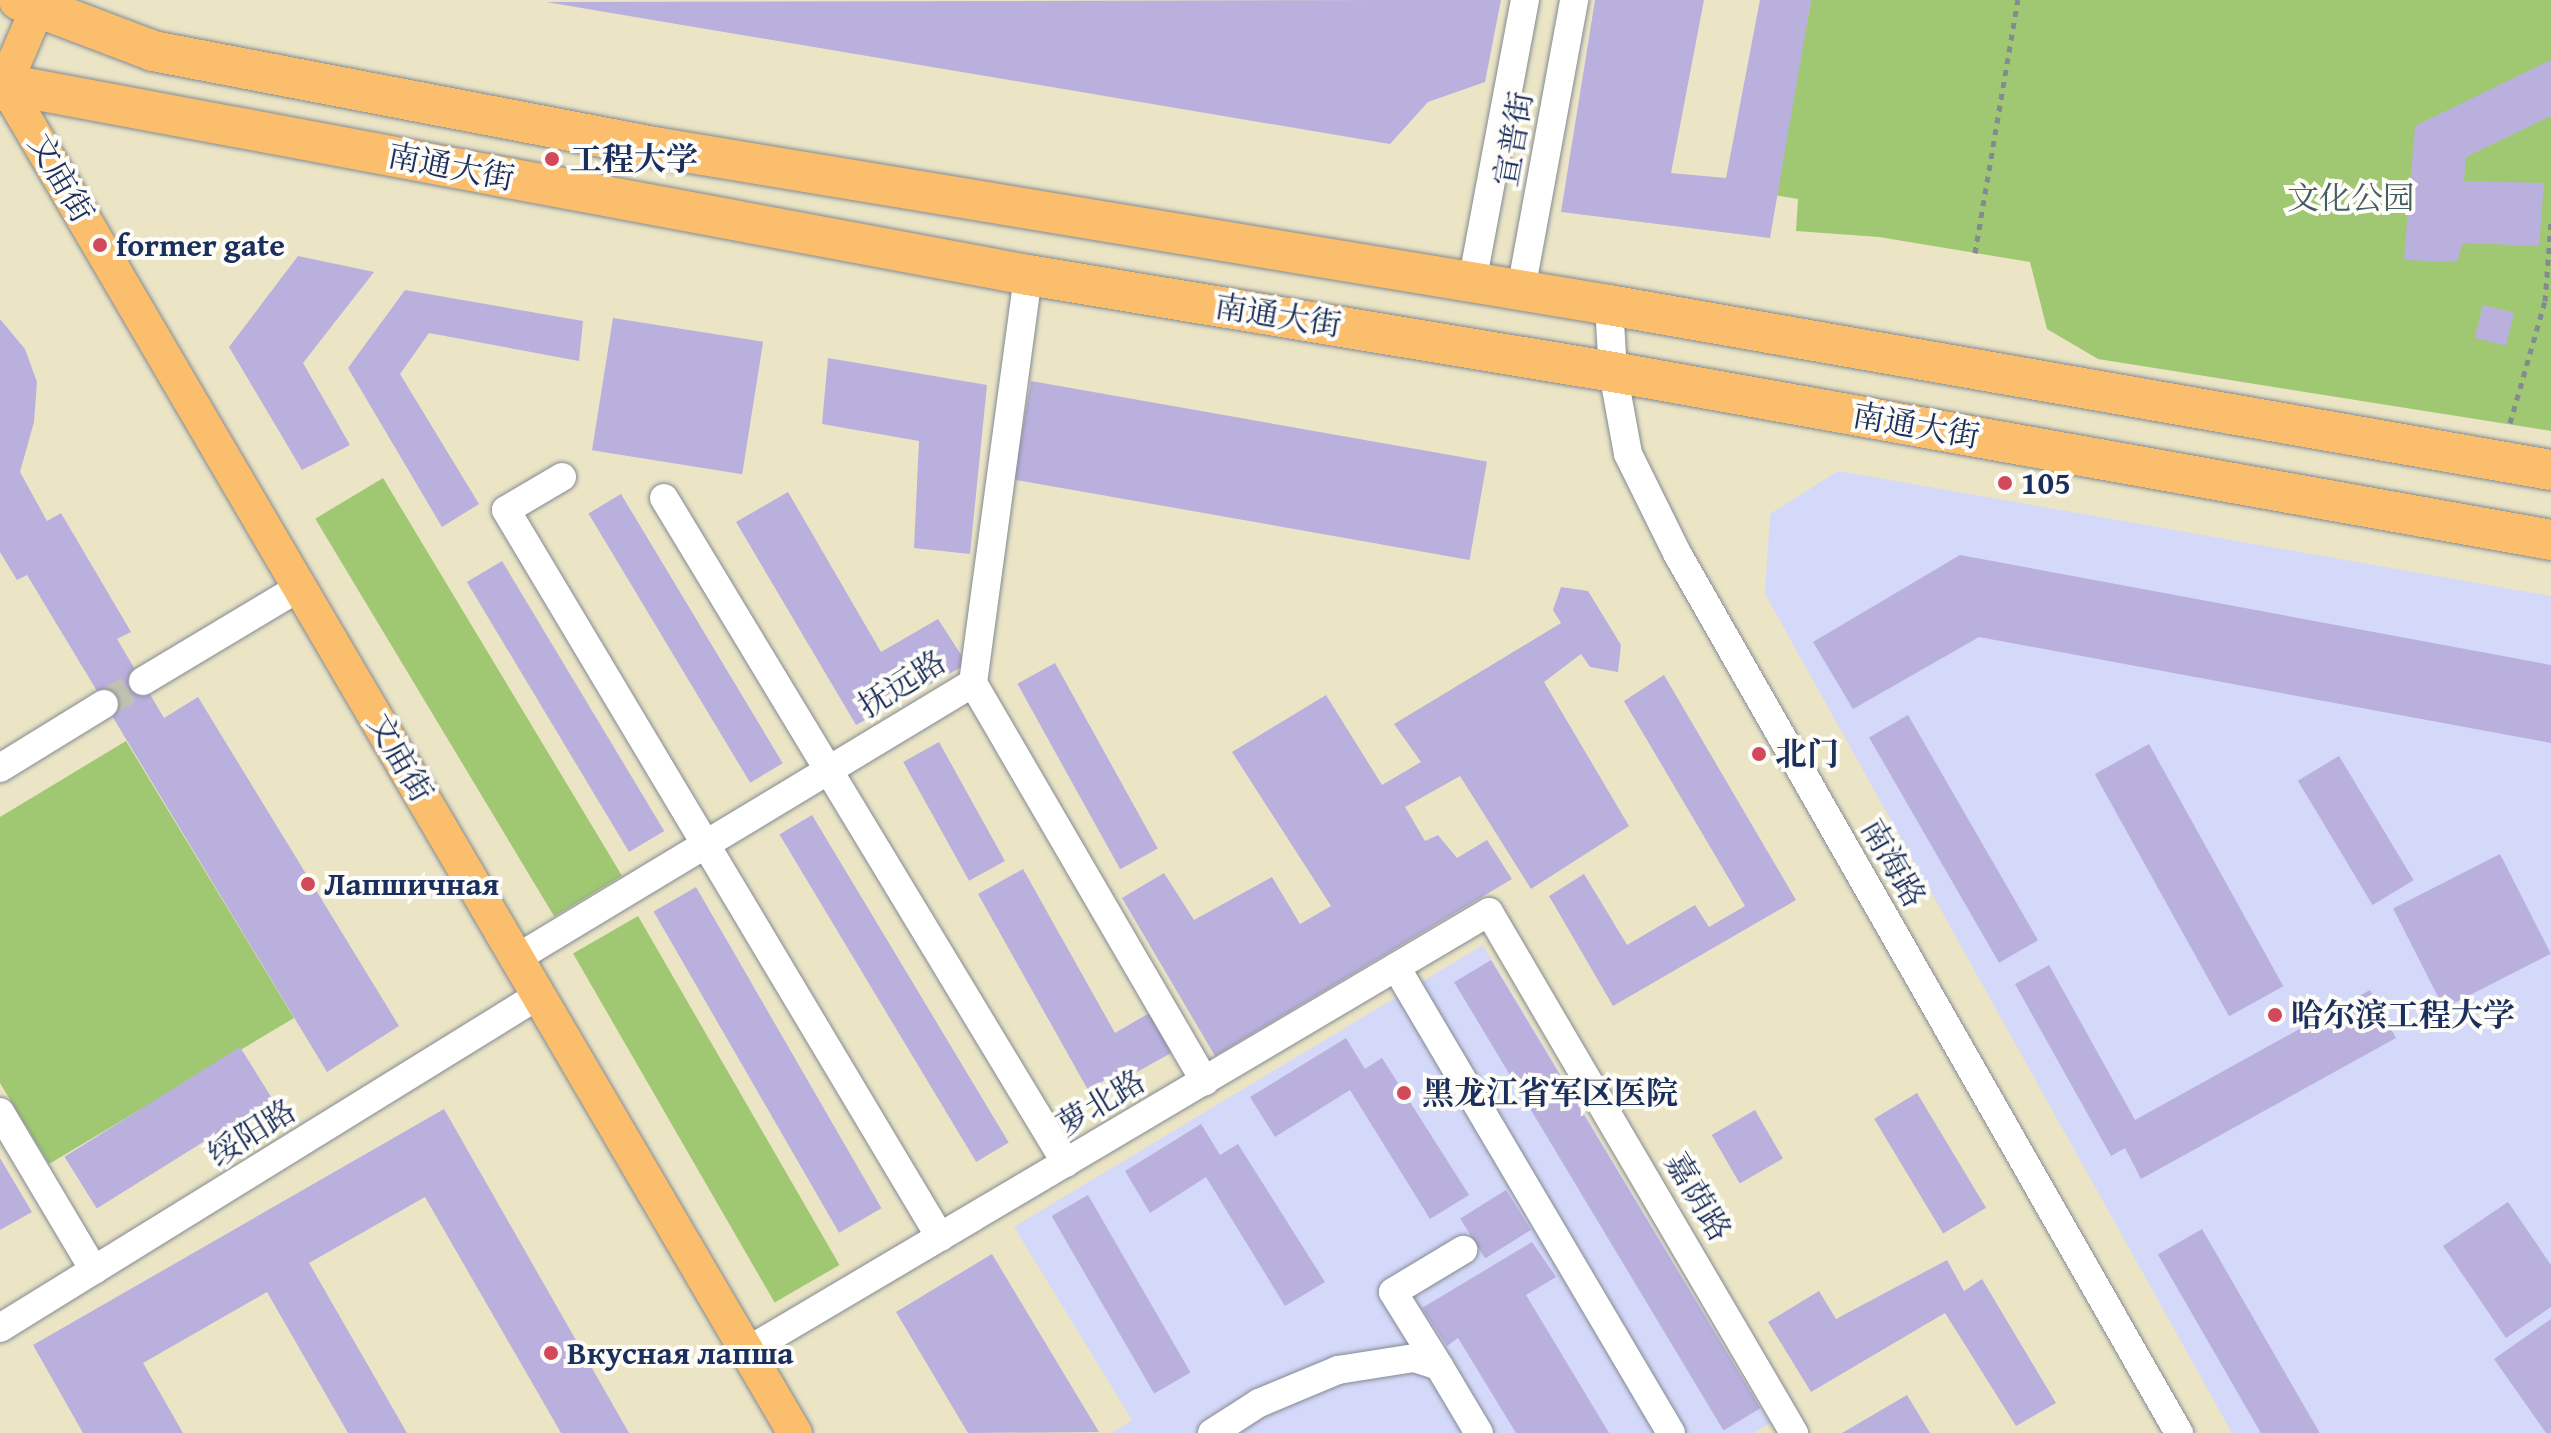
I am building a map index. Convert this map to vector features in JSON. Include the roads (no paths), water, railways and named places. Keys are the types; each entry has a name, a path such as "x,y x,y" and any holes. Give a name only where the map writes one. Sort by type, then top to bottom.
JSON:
{"highway":[{"name":"南通大街","path":"33,3 153,51 654,147 1521,290 2551,470"},
{"name":"南通大街","path":"1,83 1028,275 1613,372 2551,540"}],"main road":[{"path":"1,83 33,3"},
{"name":"文庙街","path":"1,83 795,1433"}],"street":[{"name":"宣普街","path":"1472,283 1525,0"},
{"name":"宣普街","path":"1521,290 1574,0"},
{"name":"抚远路","path":"517,958 973,683 1028,275"},
{"name":"南海路","path":"1609,305 1613,372 1628,454 1678,555 2179,1433"},
{"path":"562,477 506,510 940,1237"},
{"path":"664,498 1066,1163"},
{"path":"143,681 300,587"},
{"path":"973,683 1205,1081"},
{"path":"0,768 104,704"},
{"name":"萝北路","path":"747,1351 1489,912"},
{"name":"嘉荫路","path":"1489,912 1794,1433"},
{"path":"1396,967 1671,1433"},
{"name":"绥阳路","path":"0,1328 539,995"},
{"path":"0,1112 94,1270"},
{"path":"1463,1250 1393,1292 1479,1433"},
{"path":"1212,1433 1259,1403 1338,1370 1414,1358 1439,1366"}],"tunnel":[{"path":"104,704 143,681"}],"place":[{"name":"工程大学","path":"552,159"},
{"name":"former gate","path":"100,245"},
{"name":"105","path":"2005,483"},
{"name":"北门","path":"1759,754"},
{"name":"Лапшичная","path":"308,884"},
{"name":"哈尔滨工程大学","path":"2275,1015"},
{"name":"黑龙江省军区医院","path":"1404,1093"},
{"name":"Вкусная лапша","path":"551,1353"}],"park label":[{"name":"文化公园","path":"2351,198"}]}
